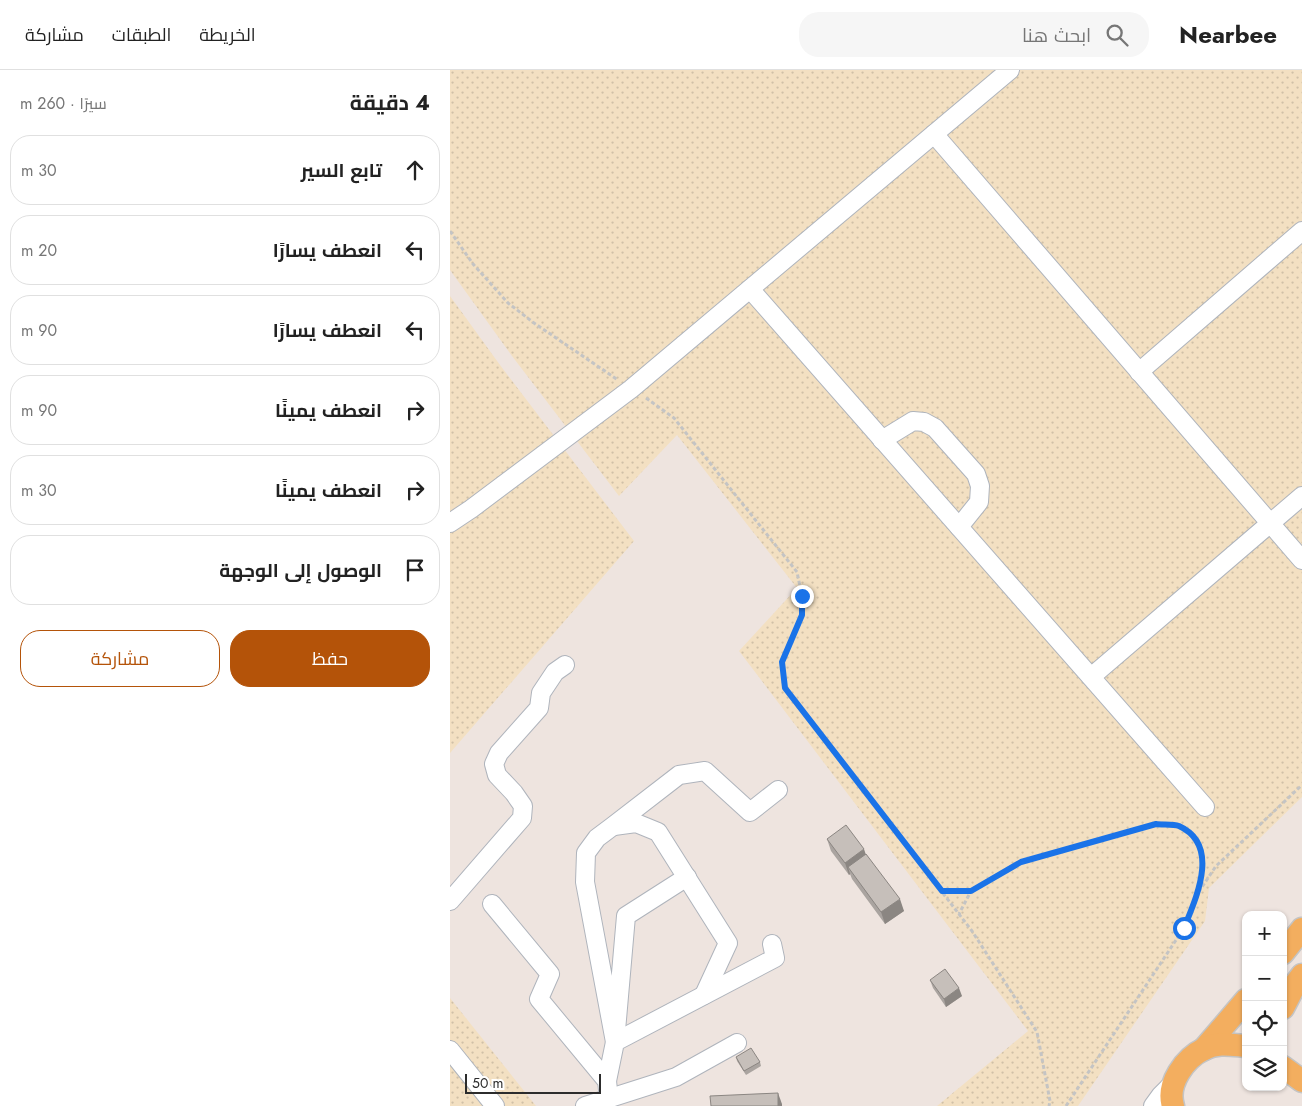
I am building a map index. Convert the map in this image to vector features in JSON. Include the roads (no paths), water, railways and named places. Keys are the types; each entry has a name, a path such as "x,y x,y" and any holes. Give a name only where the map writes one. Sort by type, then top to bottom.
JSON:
{"main road":[{"path":"1287,948 1302,929"},
{"path":"1286,1001 1296,982 1302,975"},
{"path":"1173,1106 1171,1100 1174,1081 1184,1064 1204,1049 1245,1001"},
{"path":"1204,1049 1225,1044 1242,1046"},
{"path":"1287,1070 1302,1081"}],"lane":[{"path":"450,523 470,510 631,388 1010,70"},
{"path":"934,134 1302,560"},
{"path":"1139,372 1302,231"},
{"path":"750,289 1205,808"},
{"path":"882,440 913,421 924,422 935,428 976,474 980,486 979,502 959,527"},
{"path":"1091,677 1302,496"},
{"path":"450,901 522,818 523,806 497,775 494,764 498,753 539,708 541,692 555,672 565,665"},
{"path":"615,1042 585,882 586,853 596,838 679,775 705,771 750,812 778,790"},
{"path":"614,826 636,823 658,832 728,943 704,995"},
{"path":"609,1099 607,1081 615,1042 626,916 687,877"},
{"path":"492,904 550,974 538,999 607,1081"},
{"path":"615,1042 775,958 772,944"},
{"path":"585,1106 676,1077 737,1043"},
{"path":"450,1050 495,1106"},
{"path":"1153,1106 1174,1081"}]}
